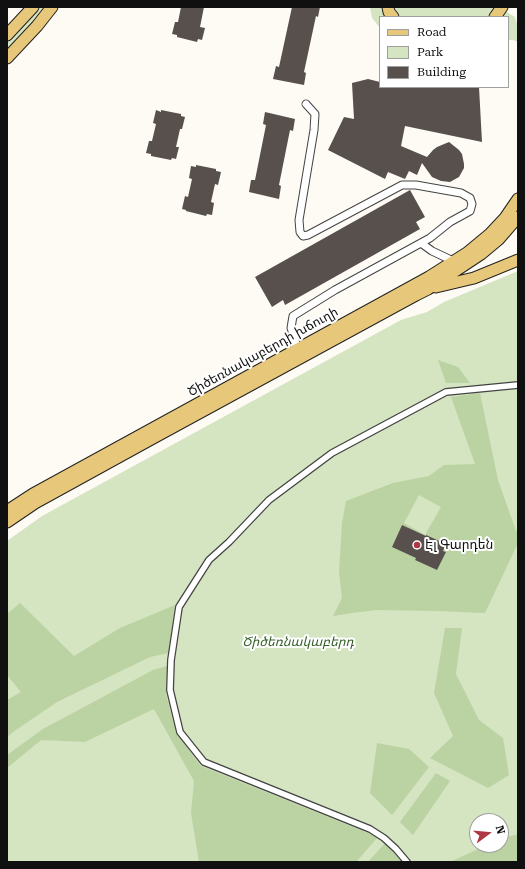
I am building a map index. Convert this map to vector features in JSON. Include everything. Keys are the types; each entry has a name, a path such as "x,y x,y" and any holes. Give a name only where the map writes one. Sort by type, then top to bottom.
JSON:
{"main road":[{"path":"7,35 33,7"},
{"path":"7,58 37,26 52,7"},
{"path":"388,7 389,12 392,16"},
{"path":"496,16 502,7"},
{"name":"Ծիծեռնակաբերդի խճուղի","path":"7,511 33,494 429,278 467,253 490,234 505,218 518,199"},
{"name":"Ծիծեռնակաբերդի խճուղի","path":"7,522 35,503 416,295 428,290 481,254 499,239 518,217"},
{"path":"428,290 474,278 518,260"}],"street":[{"path":"298,349 291,328 293,316 335,290 430,238 450,222 470,210 472,204 470,198 461,193 416,185 402,185 308,235 303,236 300,232 300,220 315,125 315,114 306,104"},
{"path":"421,243 449,259"},
{"path":"407,862 384,838 370,830 204,762 180,732 170,690 171,660 179,607 209,560 229,542 269,500 332,453 446,392 518,384"}],"green space":[{"path":"37,7 45,7 33,24 7,52 7,42"},
{"path":"370,7 382,7 386,16 379,16 379,27 372,18"},
{"path":"394,7 495,7 489,16 399,16"},
{"path":"505,11 515,17 518,27 518,42 509,40 509,16 502,16"},
{"name":"Ծիծեռնակաբերդ","path":"518,271 518,862 7,862 7,541 42,516 401,320 427,312 444,302"},
{"path":"438,360 458,367 470,383 446,383"},
{"path":"480,393 498,480 516,531 518,530 518,543 485,613 377,610 333,616 342,598 339,572 342,523 346,501 393,483 429,476 444,465 475,464 451,397","holes":["419,495 441,507 425,535 404,523","402,525 425,536 407,554 392,546","426,536 446,544 443,551 445,552 437,570 415,560"]},
{"path":"20,603 74,656 120,628 175,605 169,653 150,657 57,702 7,737 7,700 21,692 7,675 7,614"},
{"path":"445,628 462,628 456,674 479,720 503,738 509,775 488,788 430,758 453,736 434,693"},
{"path":"167,666 166,694 176,733 201,766 368,833 377,838 356,862 199,862 191,813 194,781 154,709 85,742 41,740 7,768 7,755 43,729 153,670"},
{"path":"377,743 409,749 429,767 392,815 370,793"},
{"path":"436,773 450,781 413,835 400,822"},
{"path":"518,834 518,862 450,862 470,853 509,853 509,837"},
{"path":"385,843 402,862 368,862"}],"building":[{"path":"181,7 204,7 200,27 205,28 202,40 198,39 197,42 177,37 177,35 172,34 175,22 178,22"},
{"path":"292,7 320,7 318,17 316,16 304,72 306,73 304,85 273,79 276,66 279,67"},
{"path":"368,79 379,82 379,88 479,88 482,142 405,126 401,146 427,157 437,147 449,142 462,154 464,168 459,177 450,182 441,181 432,177 422,163 417,175 409,171 405,179 388,172 385,179 328,150 344,117 354,119 352,83"},
{"path":"156,110 181,114 181,116 185,117 182,129 180,129 176,147 179,147 176,159 172,158 171,160 151,156 151,154 146,153 149,141 152,141 156,124 153,123"},
{"path":"265,112 295,119 293,131 290,130 279,185 281,186 279,199 249,192 251,180 255,180 266,125 263,124"},
{"path":"196,165 216,169 216,171 221,172 218,185 215,184 211,202 214,203 212,215 207,214 206,216 182,209 185,196 188,197 192,179 189,178 191,166 196,167"},
{"path":"410,190 425,217 416,222 420,229 285,305 283,300 272,307 255,277"},
{"path":"402,525 446,544 443,551 446,552 437,570 392,547"}],"place":[{"name":"Էլ Գարդեն","path":"417,545"}]}
